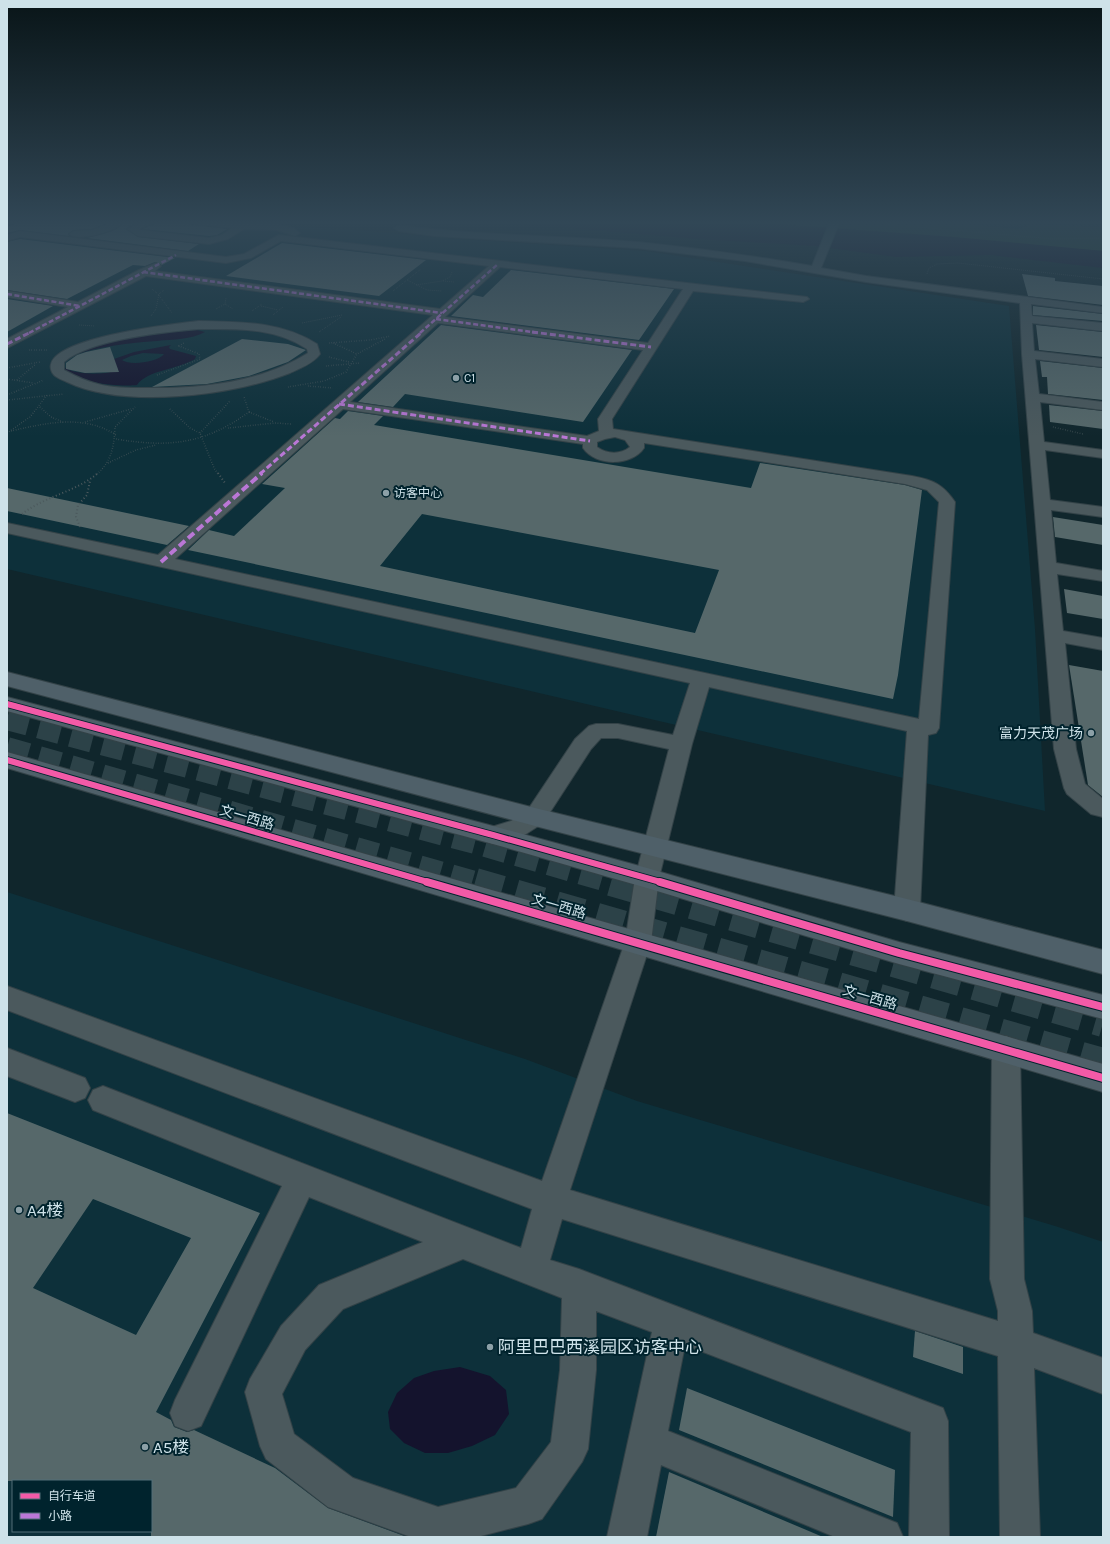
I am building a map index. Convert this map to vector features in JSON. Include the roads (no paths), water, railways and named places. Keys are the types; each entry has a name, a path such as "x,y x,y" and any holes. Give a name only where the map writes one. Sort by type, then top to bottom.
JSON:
{"main road":[{"path":"7,679 535,817 907,910 1103,962"},
{"path":"7,704 494,835 647,878 899,953 1103,1007"},
{"name":"文一西路","path":"7,760 1103,1078"},
{"path":"535,817 647,878"}],"street":[{"path":"7,344 105,293"},
{"path":"291,293 651,347"},
{"path":"161,562 465,293"},
{"path":"606,434 605,419 686,293"},
{"path":"748,293 804,299"},
{"path":"970,293 1103,310"},
{"path":"7,294 80,306"},
{"path":"1025,300 1028,354 1065,749 1074,788 1099,808 1103,808"},
{"path":"1026,319 1103,327"},
{"path":"187,324 268,328 288,333 309,344 314,354 305,362 281,374 241,387 158,393 138,392 106,390 85,385 58,372 56,366 59,359 72,352 89,346 130,335 187,324"},
{"path":"1028,354 1103,363"},
{"path":"1032,397 1103,406"},
{"path":"7,528 929,728 947,502 943,494 933,486 898,478 630,437 615,433 599,435 590,441 340,404"},
{"path":"590,441 590,448 599,454 614,457 634,452 638,448 638,444 630,437"},
{"path":"1037,445 1103,454"},
{"path":"1042,504 1103,512"},
{"path":"1048,567 1103,576"},
{"path":"1054,635 1103,644"},
{"path":"531,1269 551,1200 638,942 647,878 682,744 701,679"},
{"path":"907,910 918,726"},
{"path":"494,835 518,828 535,817 583,744 596,731 618,731 682,744"},
{"path":"7,998 551,1200 1016,1344 1103,1376"},
{"path":"1006,1049 1007,1279 1015,1311 1020,1537"},
{"path":"7,1062 531,1269 579,1286 930,1421 929,1537"},
{"path":"188,1413 302,1178"},
{"path":"464,1242 331,1297 293,1338 263,1392 279,1446 342,1493 438,1527 528,1505 569,1448 578,1370 579,1286"},
{"path":"627,1537 672,1322"},
{"path":"647,1441 883,1537"}],"tunnel":[{"path":"7,719 475,843 614,883"},
{"path":"7,748 478,883"},
{"path":"475,882 1103,1062"},
{"path":"611,882 1103,1023"}],"place":[{"name":"C1","path":"456,378"},
{"name":"访客中心","path":"386,493"},
{"name":"富力天茂广场","path":"1091,733"},
{"name":"A4楼","path":"19,1210"},
{"name":"阿里巴巴西溪园区访客中心","path":"490,1347"},
{"name":"A5楼","path":"145,1447"}]}
